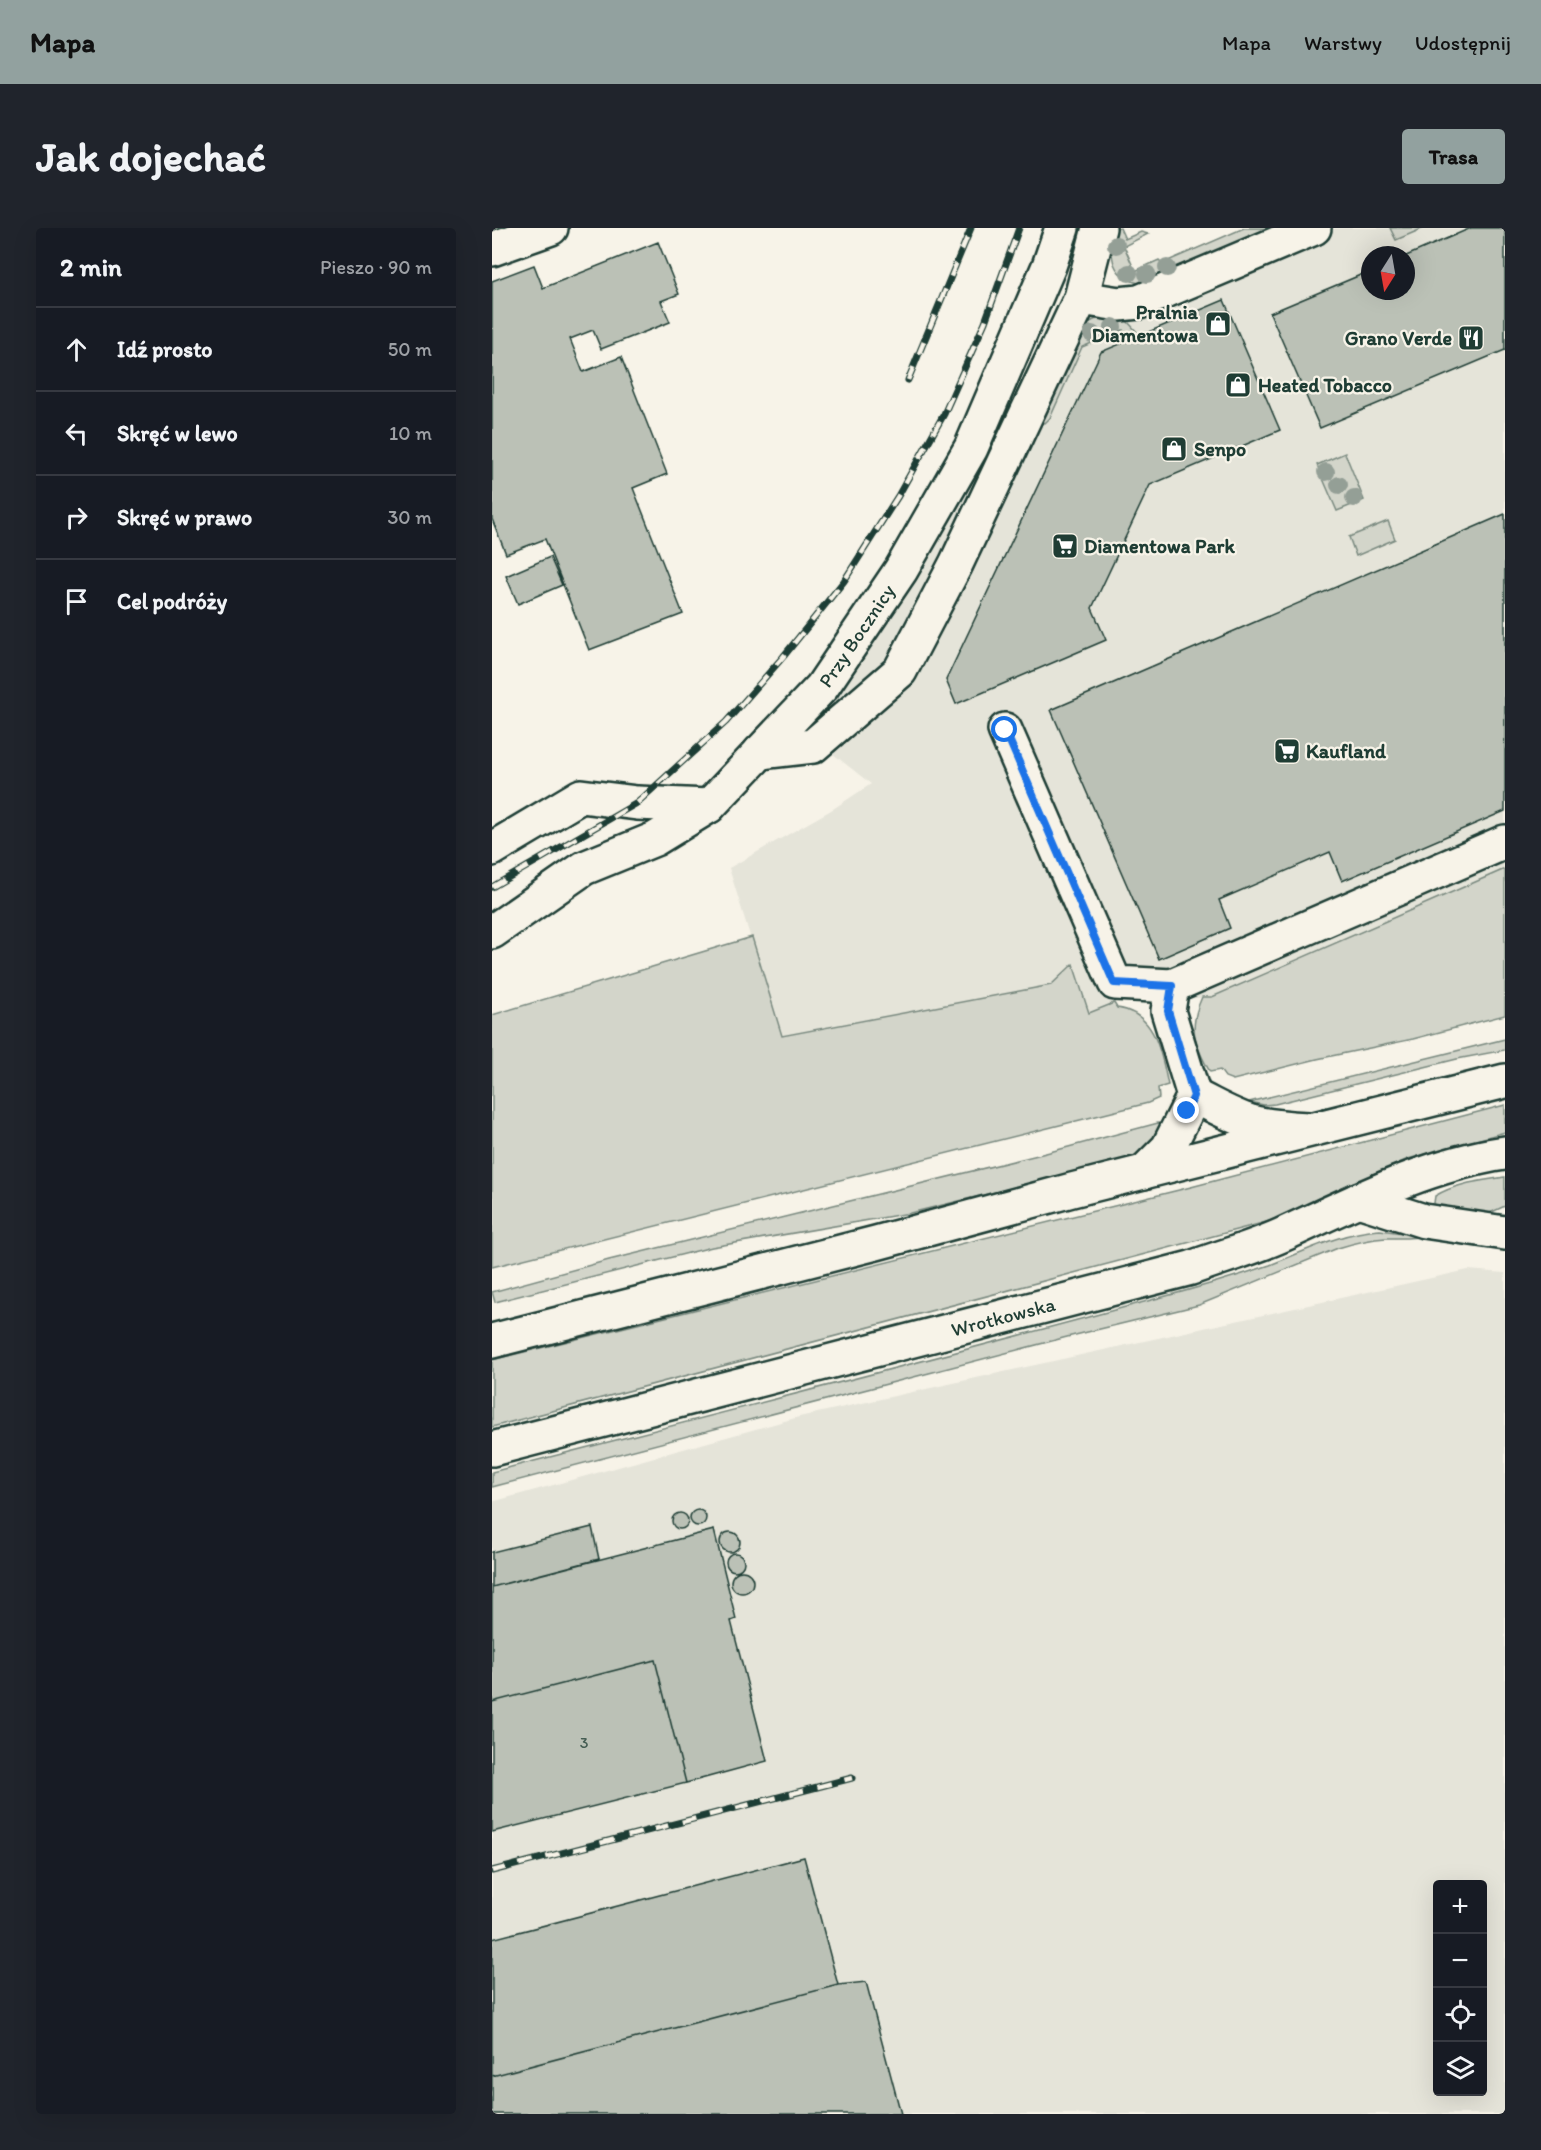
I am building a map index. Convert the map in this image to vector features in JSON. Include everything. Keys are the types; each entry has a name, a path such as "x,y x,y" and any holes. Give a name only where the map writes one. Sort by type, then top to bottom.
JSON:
{"main road":[{"path":"492,249 551,228"},
{"name":"Przy Bocznicy","path":"492,932 584,868 655,839 709,806 822,687 907,560 971,448 1049,266 1062,228"},
{"path":"760,752 813,746 900,671 956,564 1080,298 1099,228"},
{"path":"1080,298 1119,304 1140,302 1314,228"},
{"path":"1005,730 1114,983 1172,986 1505,842"},
{"path":"492,849 581,796 637,803 709,806"},
{"path":"1144,1172 1168,1148 1194,1096 1168,1011 1172,986"},
{"path":"492,1341 1505,1081"},
{"path":"1194,1096 1231,1115 1252,1122 1280,1128 1312,1130"},
{"name":"Wrotkowska","path":"492,1449 1191,1268 1279,1236 1427,1171 1505,1153"},
{"path":"1358,1200 1424,1221 1505,1233"}],"shaded area":[{"path":"1115,228 1120,228 1125,239 1141,232 1148,234 1124,246 1135,271 1159,260 1161,264 1244,228 1282,228 1145,284 1125,278 1115,265 1112,248"},
{"path":"1292,228 1505,228 1505,869 1212,997 1114,1003 1089,1013 1072,965 1051,985 781,1036 729,868 833,809 871,784 804,731 1022,394 1076,285 1115,294"},
{"path":"1390,228 1424,228 1396,240"},
{"path":"1107,317 1127,321 1138,333 1127,338 1123,330 1082,347 1050,418 1045,423 1043,421 1082,326 1098,318"},
{"path":"1345,453 1364,500 1337,511 1317,465"},
{"path":"1388,521 1395,539 1356,556 1349,537"},
{"path":"1505,869 1505,1015 1413,1039 1317,1059 1233,1080 1225,1077 1220,1070 1210,1072 1200,1053 1194,1027 1202,997 1212,997"},
{"path":"752,937 782,1036 1051,985 1073,964 1089,1013 1114,1003 1117,1008 1130,1011 1148,1026 1159,1048 1168,1085 1158,1088 1159,1098 1148,1103 492,1267 492,1015"},
{"path":"1505,1039 1505,1050 1457,1059 1275,1104 1264,1105 1249,1102"},
{"path":"1505,1105 1505,1132 1408,1159 1270,1221 492,1427 492,1360 1191,1187"},
{"path":"1158,1123 1170,1124 1137,1156 1121,1161 910,1213 712,1247 495,1302 492,1292 609,1260 1046,1153"},
{"path":"1505,1177 1505,1206 1479,1218 1437,1208 1434,1203 1435,1196 1451,1188"},
{"path":"1380,1230 1425,1236 1368,1240 1350,1244 1199,1305 1067,1337 492,1487 492,1472 1184,1291 1270,1265 1338,1238"},
{"path":"1468,1270 1505,1273 1505,2114 492,2114 492,1502 799,1417"}],"building":[{"path":"1471,228 1505,228 1505,350 1320,428 1270,313 1361,275 1361,300 1415,300 1415,252"},
{"path":"658,242 679,294 661,301 670,322 601,349 593,330 570,339 583,372 621,357 667,474 633,488 683,614 589,650 545,539 506,554 492,519 492,281 534,265 543,288"},
{"name":"Diamentowa Park","path":"1224,300 1280,430 1150,485 1092,608 1106,640 956,704 946,680 1101,352"},
{"name":"Kaufland","path":"1505,514 1505,811 1342,881 1330,852 1219,900 1230,928 1159,959 1051,710"},
{"path":"550,557 562,585 518,604 506,576"},
{"path":"695,1510 701,1510 706,1518 704,1524 695,1526 690,1521 690,1515"},
{"path":"677,1513 683,1513 688,1521 686,1527 677,1529 672,1524 672,1518"},
{"path":"592,1527 599,1559 492,1587 492,1552"},
{"path":"714,1530 736,1619 731,1621 767,1761 686,1783 655,1660 492,1702 492,1587"},
{"path":"730,1532 737,1535 740,1542 737,1549 730,1552 723,1549 720,1542 723,1535"},
{"path":"731,1553 739,1553 744,1558 742,1569 731,1571 726,1566 726,1558"},
{"path":"742,1571 752,1578 753,1582 746,1592 742,1593 732,1586 731,1582 738,1572"},
{"path":"655,1660 686,1783 492,1832 492,1702"},
{"path":"804,1857 838,1985 492,2076 492,1939"},
{"path":"866,1982 901,2114 492,2114 492,2076 838,1985"}],"railway":[{"path":"908,380 971,228"},
{"path":"492,887 637,803 726,722 783,657 844,581 898,496 944,414 985,322 1019,228"},
{"path":"492,1871 852,1778"}],"place":[{"name":"Pralnia Diamentowa","path":"1218,324"},
{"name":"Grano Verde","path":"1471,338"},
{"name":"Heated Tobacco","path":"1238,385"},
{"name":"Senpo","path":"1174,449"},
{"name":"Diamentowa Park","path":"1065,546"},
{"name":"Kaufland","path":"1287,751"}],"route":[{"path":"1005,730 1114,983 1172,986 1168,1011 1194,1096 1187,1111"}]}
